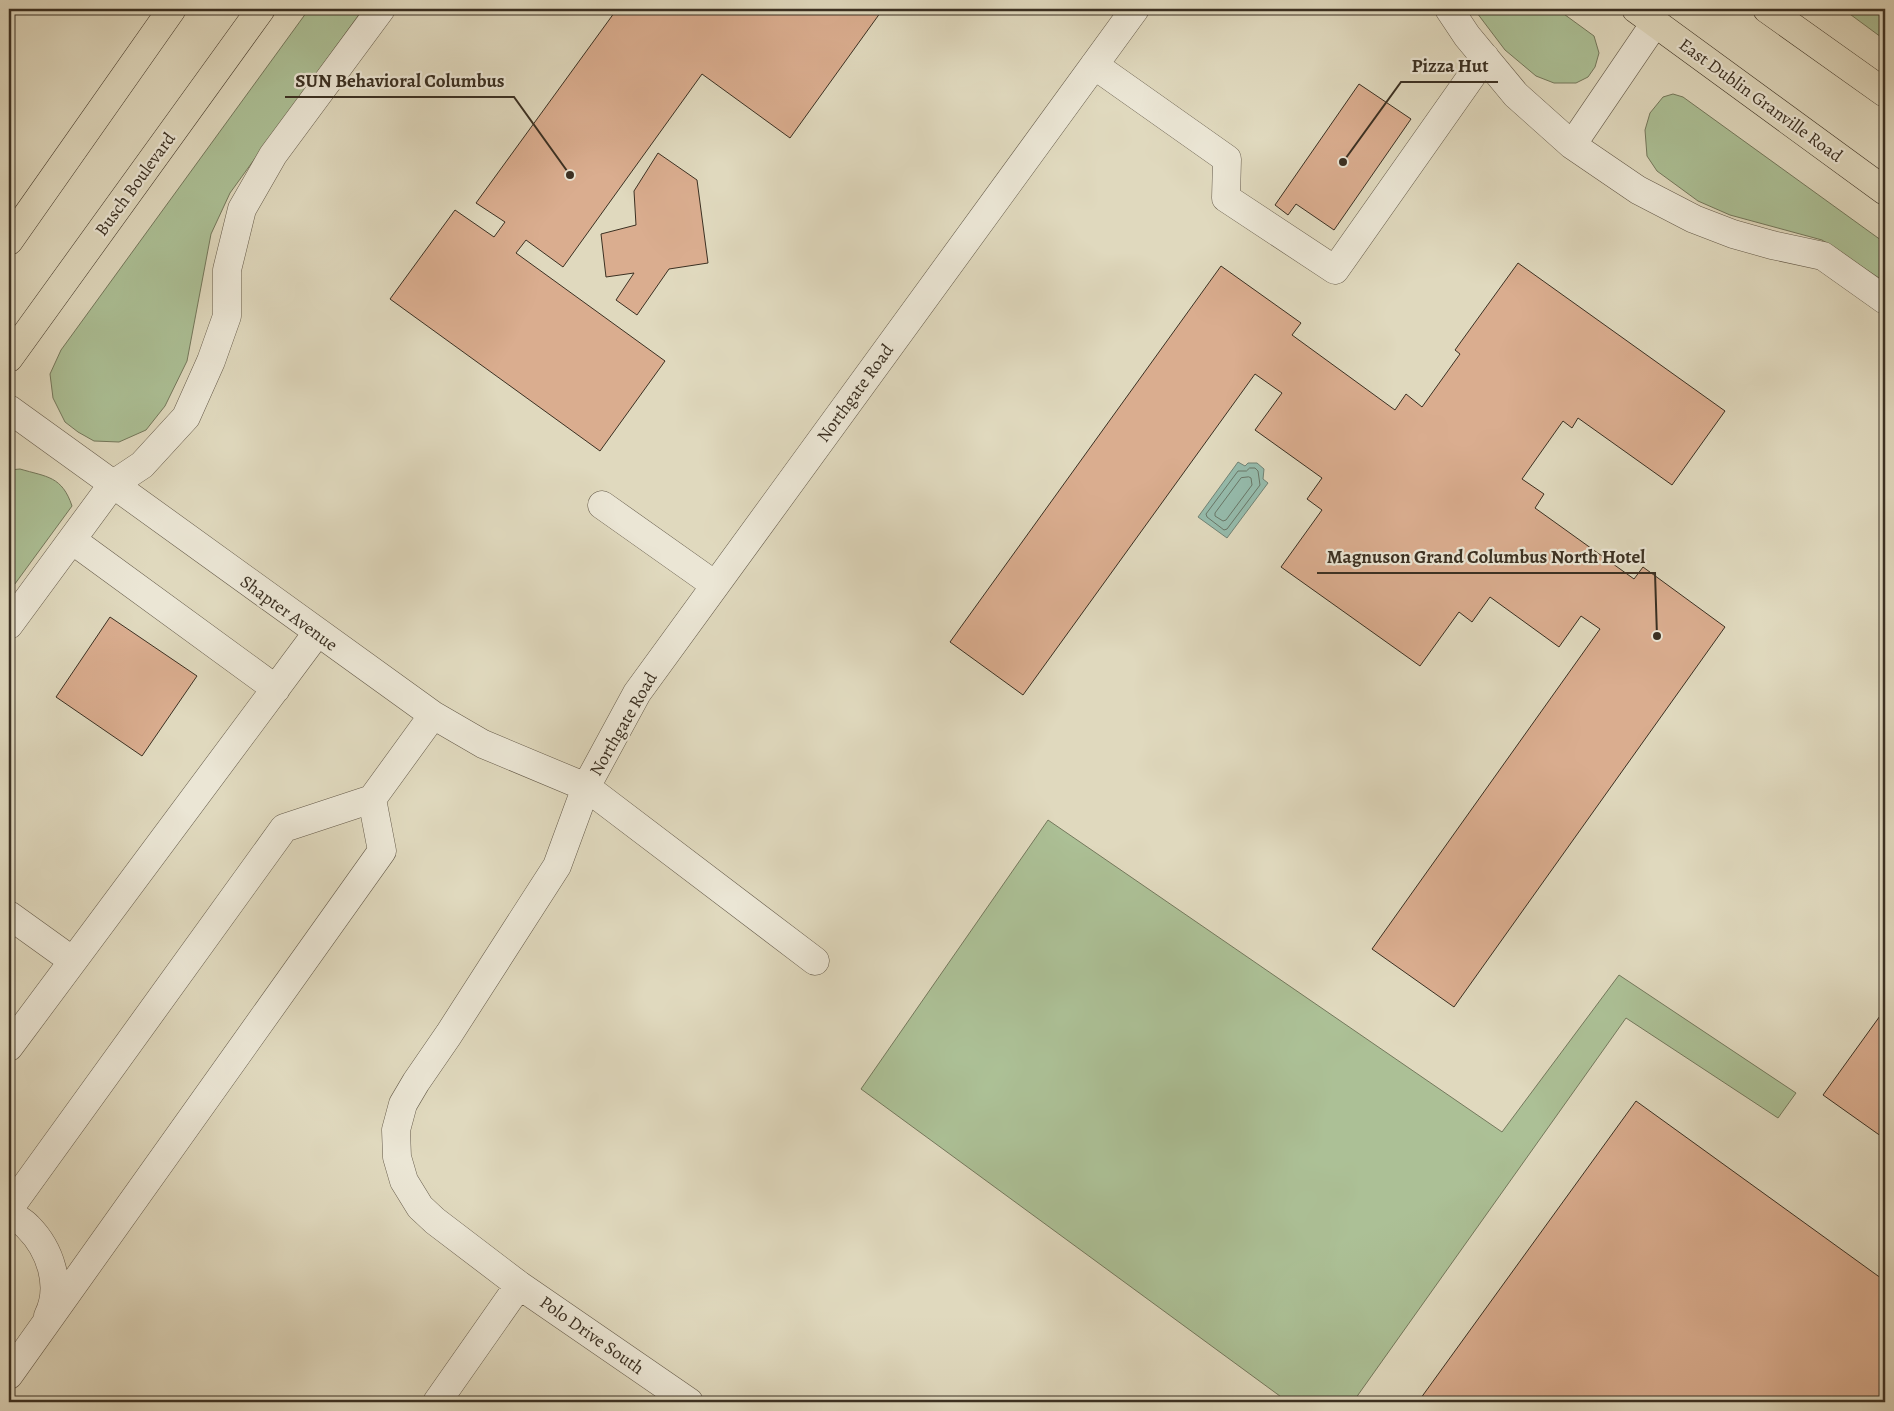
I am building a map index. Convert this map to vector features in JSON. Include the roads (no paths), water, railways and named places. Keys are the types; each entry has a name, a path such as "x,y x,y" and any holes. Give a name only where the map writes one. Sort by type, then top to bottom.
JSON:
{"main road":[{"path":"9,241 172,9"},
{"name":"Busch Boulevard","path":"9,358 261,9"},
{"path":"1767,9 1885,93"},
{"name":"East Dublin Granville Road","path":"1646,16 1885,191"}],"street":[{"path":"9,625 112,485 142,465 186,417 211,361 227,316 227,270 242,209 273,155 380,9"},
{"name":"Northgate Road","path":"520,1285 435,1221 420,1206 404,1181 397,1158 396,1130 403,1104 557,866 586,787 637,693 1135,9"},
{"path":"1450,9 1467,36 1516,95 1572,146 1638,190 1694,219 1733,234 1823,256 1885,300"},
{"path":"1572,146 1646,16"},
{"path":"1094,65 1227,159 1226,198 1335,270 1484,57"},
{"name":"Shapter Avenue","path":"9,409 432,715 483,744 586,787 815,961"},
{"path":"602,505 716,585"},
{"path":"72,540 276,689"},
{"path":"9,1047 317,633"},
{"path":"9,1209 284,828 372,799 432,715"},
{"path":"9,1375 382,851 372,799"},
{"path":"9,915 73,961"},
{"path":"9,1214 26,1225 42,1243 52,1265 54,1289 50,1312 39,1334 22,1350 9,1357"},
{"path":"436,1402 520,1285"},
{"name":"Polo Drive South","path":"520,1285 689,1402"}],"water":[{"path":"1238,462 1245,466 1248,463 1257,463 1264,469 1263,479 1268,483 1227,538 1198,517"}],"place":[{"name":"Pizza Hut","path":"1343,162"},
{"name":"SUN Behavioral Columbus","path":"570,175"},
{"name":"Magnuson Grand Columbus North Hotel","path":"1657,636"}]}
